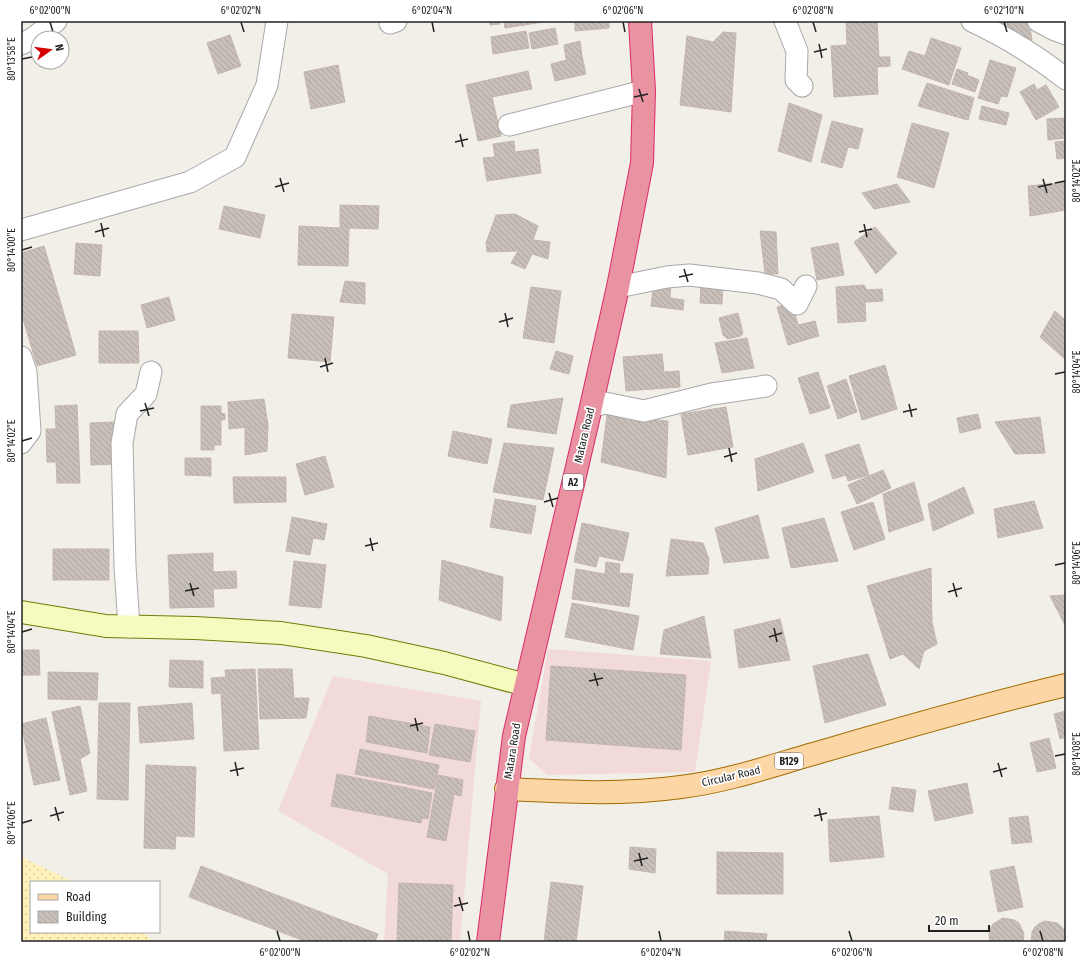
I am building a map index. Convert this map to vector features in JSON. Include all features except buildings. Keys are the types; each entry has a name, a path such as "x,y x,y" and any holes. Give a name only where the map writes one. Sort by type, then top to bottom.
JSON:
{"highway":[{"name":"Matara Road","path":"488,942 506,789 514,736 618,287 642,163 644,91 640,21"}],"main road":[{"name":"Circular Road","path":"506,789 564,792 618,792 681,787 740,776 996,702 1066,685"}],"street":[{"path":"21,44 32,39 56,21"},
{"path":"21,230 190,182 235,157 267,85 277,21"},
{"path":"786,21 797,51 796,80 802,86"},
{"path":"972,21 1041,59 1066,79"},
{"path":"1038,21 1066,34"},
{"path":"509,125 644,91"},
{"path":"618,287 667,277 688,275 758,283 781,289 797,304 806,286"},
{"path":"21,356 26,372 30,431 21,443"},
{"path":"129,627 124,566 122,443 128,414 146,394 151,372"},
{"path":"591,407 605,403 644,411 712,394 766,386"},
{"path":"21,612 106,626 195,628 289,634 366,646 444,663 526,685"}],"shaded area":[{"path":"548,649 711,661 695,772 547,775 529,758"},
{"path":"333,676 481,701 460,942 384,942 388,874 278,811"}],"sand":[{"path":"21,857 72,881 30,881 30,933 144,933 154,942 21,942"}]}
